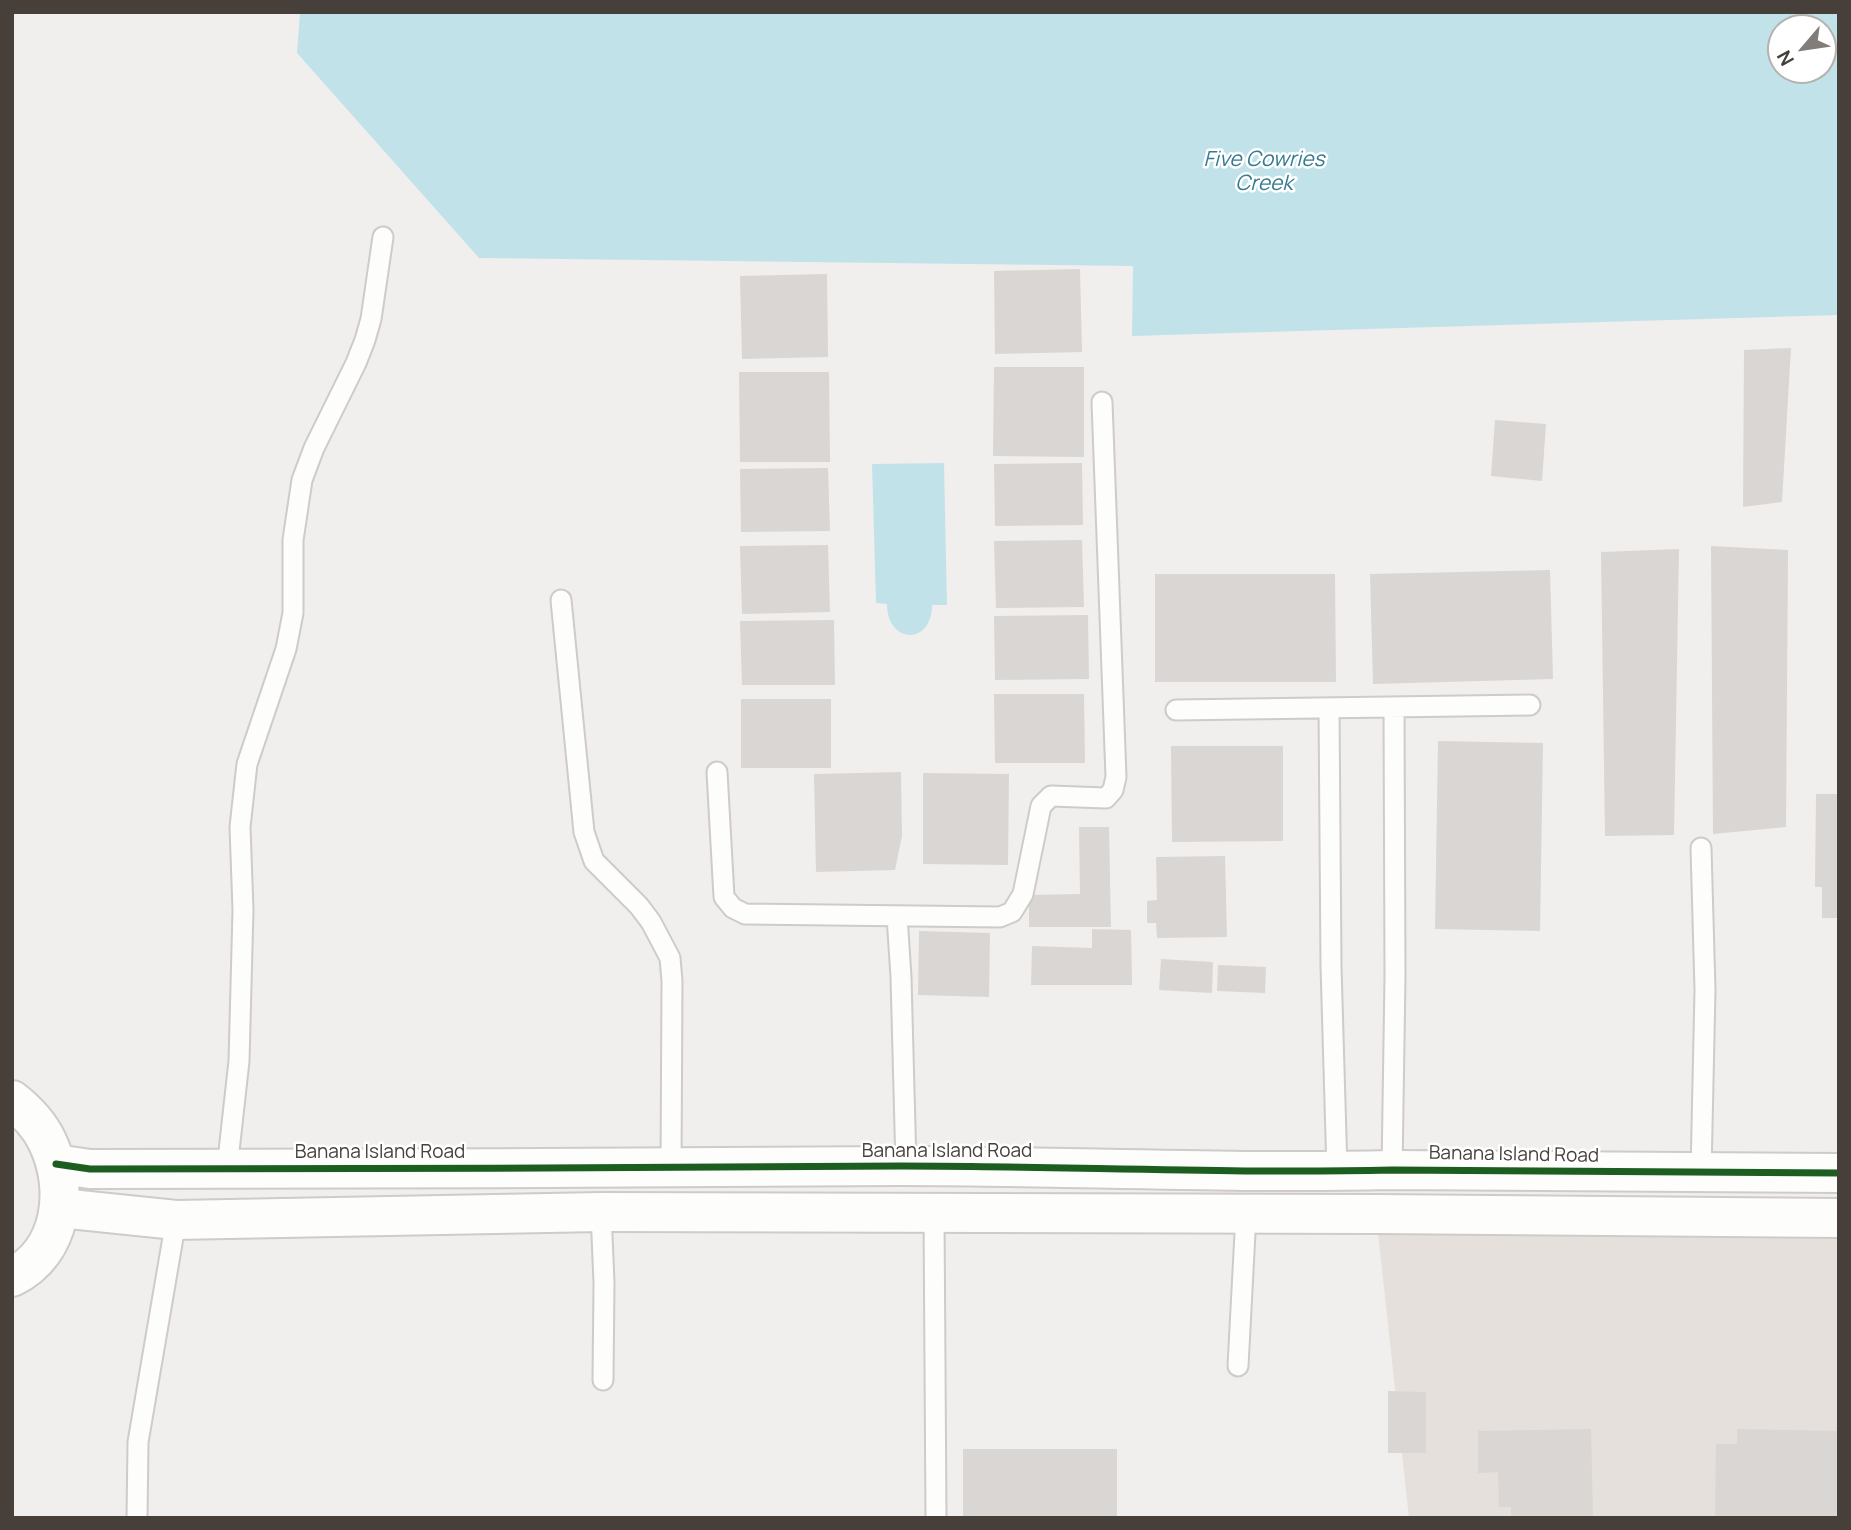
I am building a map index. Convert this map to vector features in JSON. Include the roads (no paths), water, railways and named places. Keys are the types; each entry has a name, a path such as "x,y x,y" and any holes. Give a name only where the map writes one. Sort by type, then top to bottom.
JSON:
{"street":[{"path":"12,1100 34,1120 47,1141 56,1164 60,1208 48,1245 29,1269 12,1277"},
{"name":"Banana Island Road","path":"56,1164 90,1169 671,1169 906,1166 1839,1173"},
{"path":"60,1208 176,1220 601,1212 1839,1219"}],"lane":[{"path":"227,1169 239,1061 243,910 240,827 247,764 286,649 293,613 293,540 302,480 314,448 365,340 372,319 383,237"},
{"path":"717,772 724,897 733,908 745,914 1000,917 1012,912 1023,894 1041,806 1045,799 1051,796 1106,798 1113,790 1116,763 1102,402"},
{"path":"561,600 584,832 594,861 639,906 651,922 670,958 671,1169"},
{"path":"1176,710 1530,705"},
{"path":"1392,1170 1395,976 1394,707"},
{"path":"1329,708 1331,966 1337,1171"},
{"path":"1700,848 1705,990 1701,1173"},
{"path":"897,916 906,1166"},
{"path":"601,1212 604,1283 603,1380"},
{"path":"934,1213 936,1518"},
{"path":"1238,1366 1246,1214"},
{"path":"137,1518 138,1442 176,1220"}],"water":[{"name":"Five Cowries Creek","path":"300,12 1839,12 1839,315 1132,336 1133,266 479,258 297,53"},
{"path":"944,463 947,605 932,605 925,628 909,635 894,627 887,604 876,603 872,464"}]}
